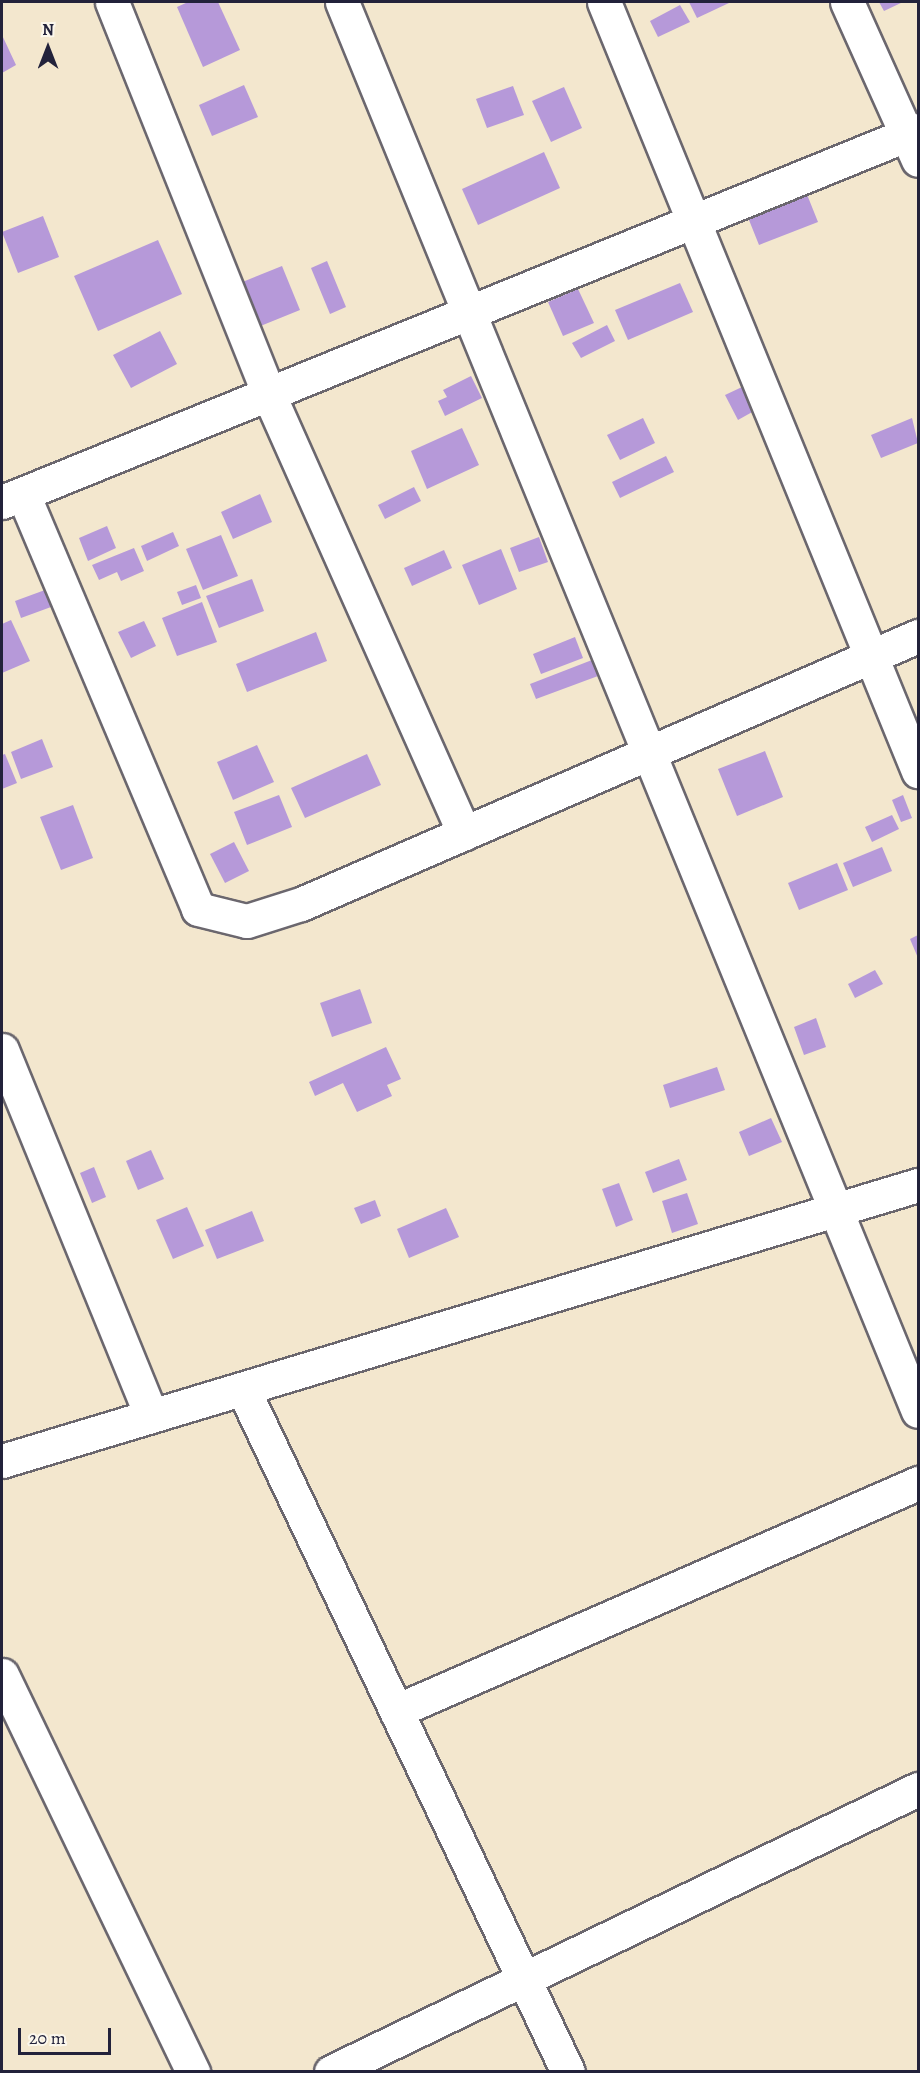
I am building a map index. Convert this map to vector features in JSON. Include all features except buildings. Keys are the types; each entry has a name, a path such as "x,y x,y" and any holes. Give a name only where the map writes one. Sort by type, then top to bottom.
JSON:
{"street":[{"path":"112,2 269,395 464,834"},
{"path":"342,2 918,1411"},
{"path":"604,2 918,771"},
{"path":"847,2 915,141 694,221 12,498 198,909 247,921 301,904 918,636"},
{"path":"2,1050 151,1416"},
{"path":"2,1461 918,1185"},
{"path":"243,1389 568,2072"},
{"path":"396,1711 918,1483"},
{"path":"2,1675 193,2072"},
{"path":"331,2072 918,1789"}]}
